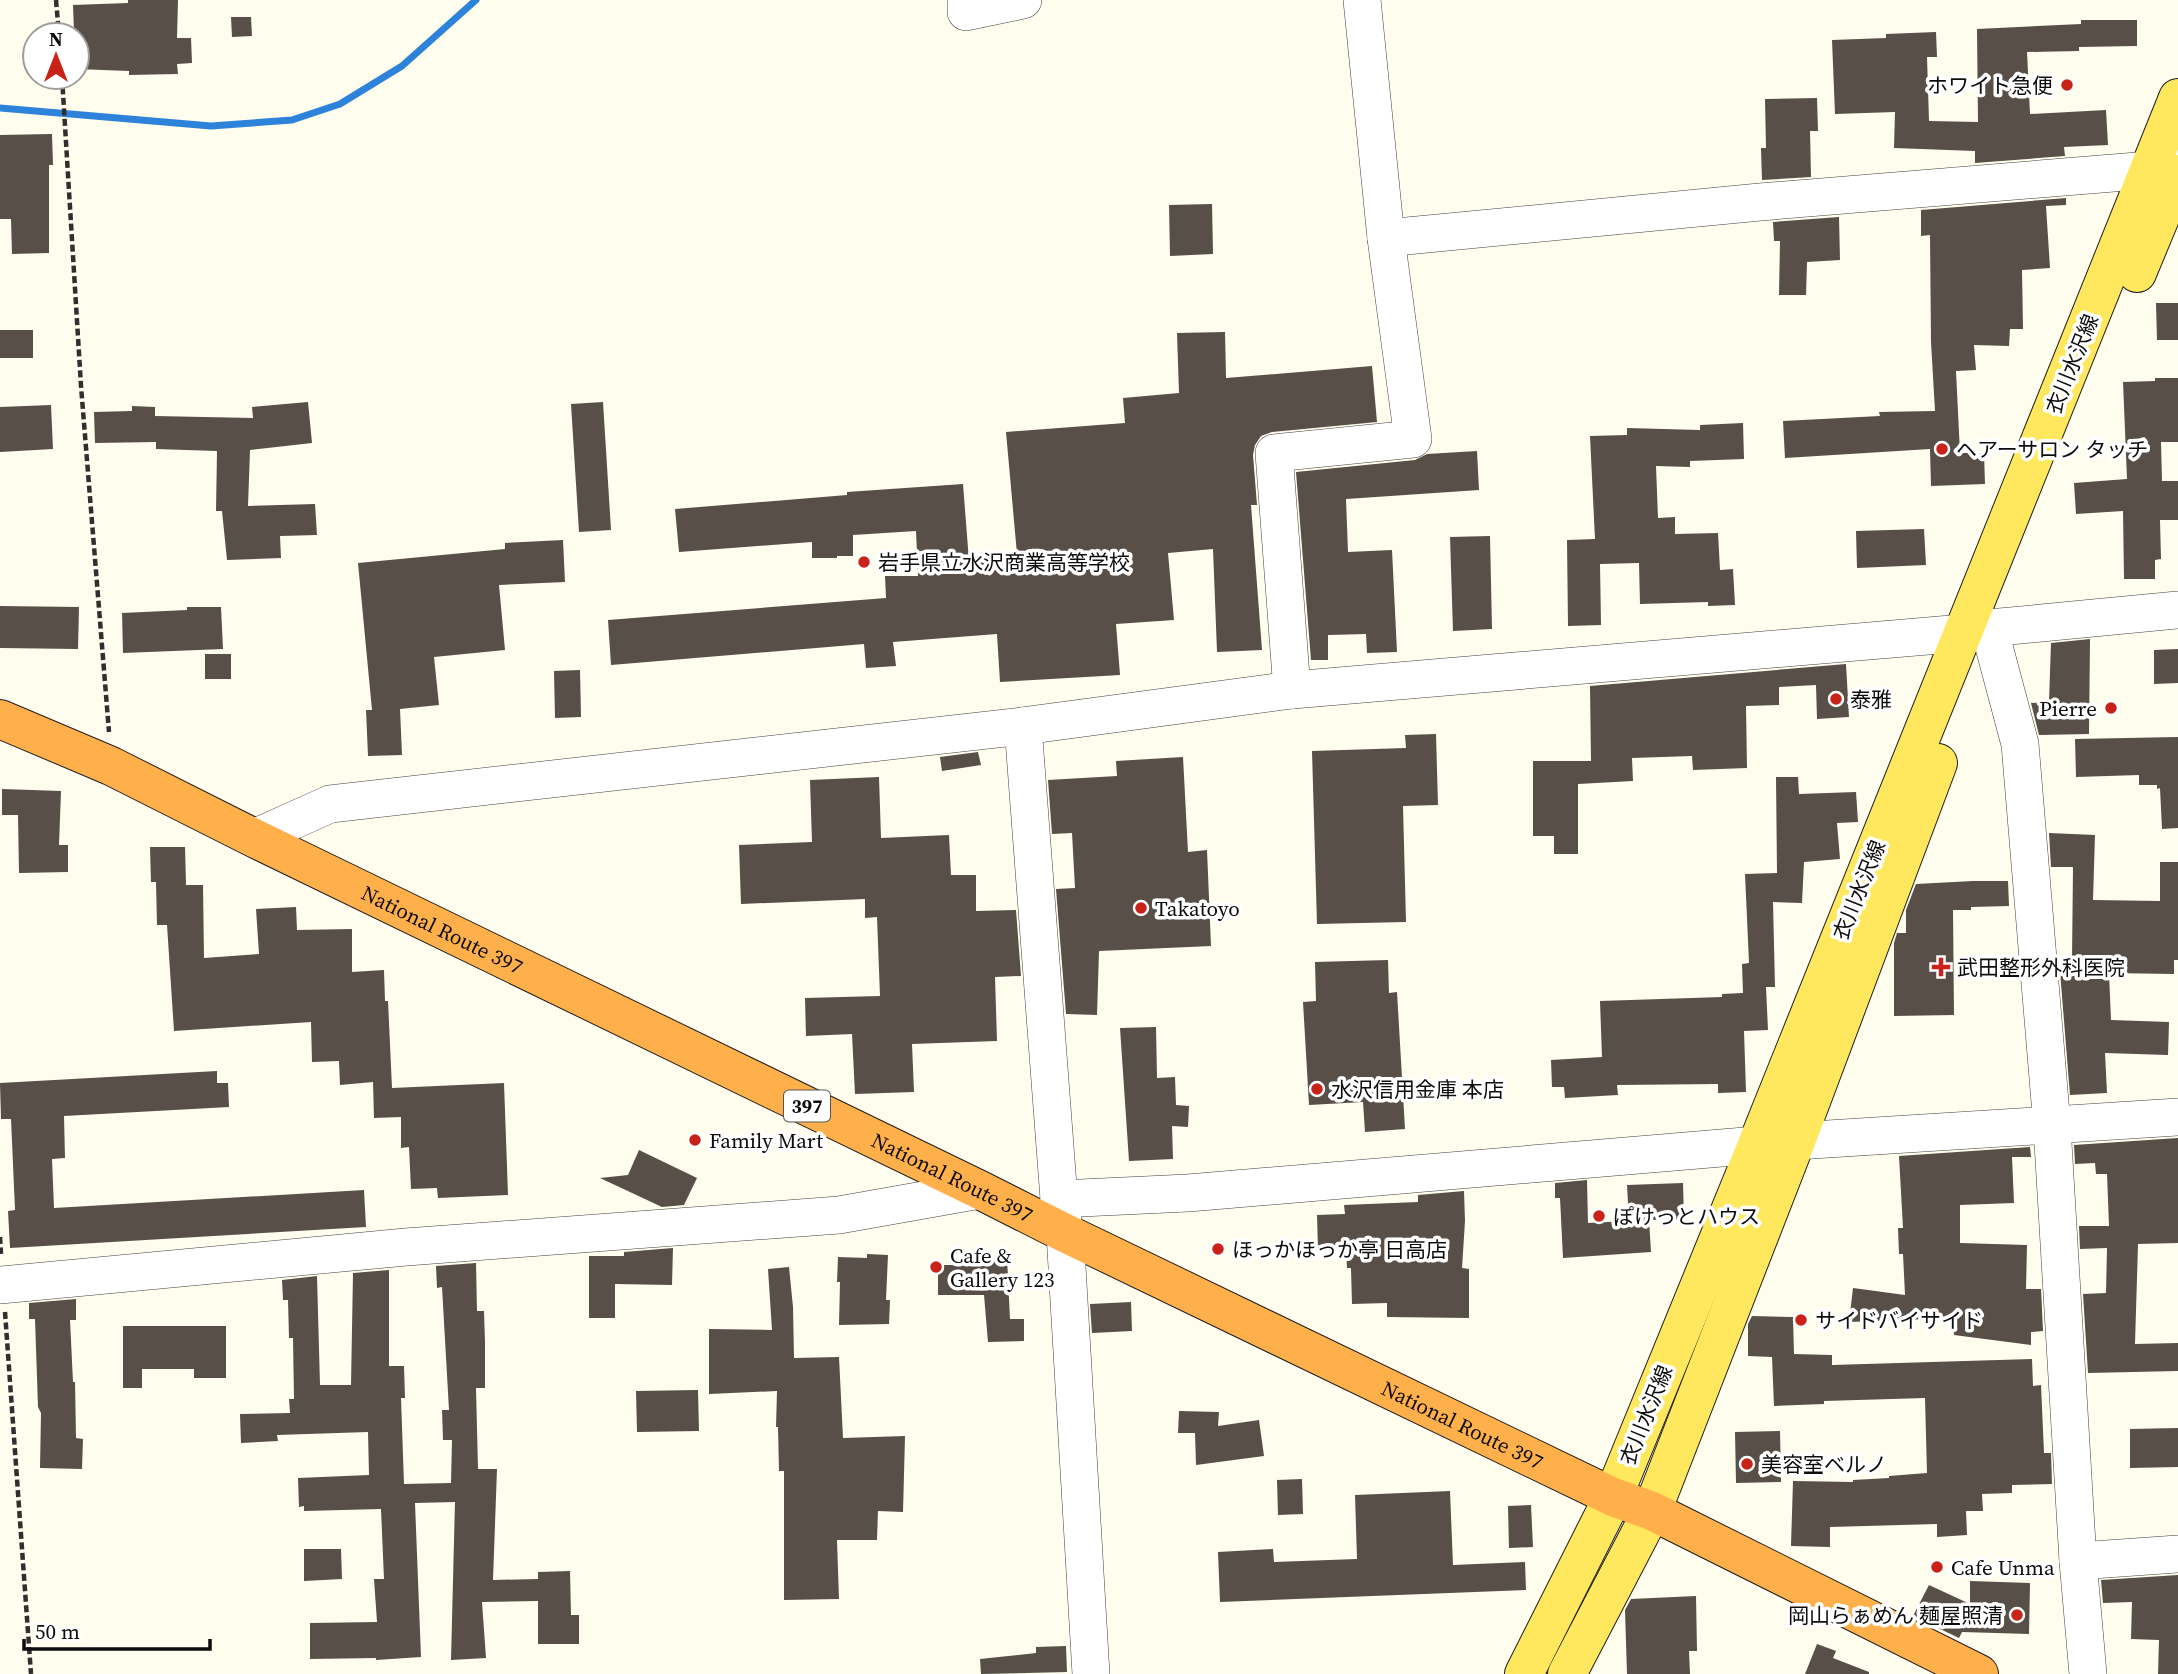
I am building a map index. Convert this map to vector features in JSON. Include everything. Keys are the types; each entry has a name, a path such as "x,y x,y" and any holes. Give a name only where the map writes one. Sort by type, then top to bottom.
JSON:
{"highway":[{"name":"National Route 397","path":"0,719 111,766 254,838 980,1189 1062,1216 1613,1497 1652,1511 1979,1674"}],"main road":[{"name":"衣川水沢線","path":"1524,1674 1613,1497 1757,1145 2169,170 2178,98"},
{"name":"衣川水沢線","path":"1567,1674 1652,1511 1796,1141 1976,630"}],"street":[{"path":"966,0 966,12 1023,0"},
{"path":"1292,690 1274,453 1413,439 1386,238 1362,0"},
{"path":"1386,238 1760,202 2169,170"},
{"path":"254,838 330,804 1023,726 1292,690 2178,610"},
{"path":"1976,630 2020,744 2052,1126 2078,1561 2088,1674"},
{"path":"1023,726 1062,1216 1091,1674"},
{"path":"1796,1141 2178,1117"},
{"path":"1062,1216 1188,1193 1757,1145"},
{"path":"2,1285 406,1247 839,1215 980,1189"},
{"path":"2078,1561 2178,1554"}],"path":[{"path":"56,0 58,21"},
{"path":"63,91 81,386 111,766"},
{"path":"2,1285 31,1674"}],"building":[{"path":"128,0 178,0 177,38 191,38 192,63 177,64 178,74 129,75 129,71 91,70 91,21 74,21 73,5 128,3"},
{"path":"231,17 251,17 252,36 232,37"},
{"path":"2081,20 2137,20 2137,46 2079,47 2079,51 2027,52 2030,114 2106,110 2108,145 2064,147 2065,156 1975,163 1975,151 1894,148 1895,112 1835,114 1832,40 1886,38 1886,34 1936,32 1937,57 1927,57 1929,121 1978,122 1977,29 2081,24"},
{"path":"1817,98 1818,131 1810,131 1811,177 1762,180 1761,148 1766,148 1765,99"},
{"path":"52,134 53,165 49,165 49,253 12,254 11,219 0,219 0,135"},
{"path":"2066,198 2066,205 2046,206 2050,268 2022,270 2023,329 2010,329 2009,346 1974,345 1976,370 1956,371 1960,453 1984,453 1985,484 1931,486 1930,449 1785,458 1783,421 1880,416 1879,412 1935,411 1930,235 1921,236 1921,210"},
{"path":"1212,204 1213,254 1170,256 1169,205"},
{"path":"1839,217 1840,260 1807,262 1806,295 1779,295 1780,241 1774,241 1773,222"},
{"path":"2156,303 2178,303 2178,340 2157,340"},
{"path":"0,330 33,330 33,358 0,358"},
{"path":"1225,332 1226,378 1372,366 1377,422 1272,432 1261,436 1255,445 1253,455 1257,505 1251,505 1262,650 1217,652 1213,549 1168,553 1174,620 1116,624 1120,675 1000,682 997,634 893,642 896,666 866,668 864,644 611,665 608,620 886,598 885,576 918,576 916,531 853,535 853,556 837,558 812,558 812,542 679,552 675,509 963,484 969,561 1017,554 1006,432 1125,423 1123,398 1179,393 1177,333"},
{"path":"2155,378 2178,378 2178,442 2161,442 2162,481 2178,481 2178,520 2160,520 2161,559 2155,560 2155,579 2124,579 2123,511 2076,514 2074,483 2127,479 2123,382 2155,381"},
{"path":"308,402 312,443 250,450 248,506 315,504 317,535 280,536 281,558 227,560 222,511 216,511 217,451 156,449 156,442 95,443 94,412 132,411 132,406 155,407 155,416 253,418 252,407"},
{"path":"603,402 611,530 579,532 571,404"},
{"path":"51,405 53,449 0,452 0,407"},
{"path":"1743,423 1744,459 1690,461 1690,467 1656,466 1658,518 1675,517 1675,534 1718,533 1720,570 1733,569 1735,605 1708,606 1708,602 1640,604 1639,563 1600,564 1601,625 1568,626 1567,540 1595,539 1590,436 1627,435 1627,428 1700,430 1700,425"},
{"path":"1477,451 1479,490 1346,499 1348,552 1392,550 1397,652 1367,653 1366,634 1328,635 1328,660 1311,660 1296,472 1415,460 1427,454"},
{"path":"1924,529 1926,565 1857,568 1856,531"},
{"path":"1490,536 1492,629 1453,631 1450,537"},
{"path":"563,540 565,582 499,585 505,650 434,657 439,705 400,709 402,755 368,756 366,710 372,710 358,563 505,549 505,543"},
{"path":"0,606 79,607 78,649 0,648"},
{"path":"187,607 221,607 223,649 123,653 122,613 187,610"},
{"path":"2090,639 2089,734 2039,735 2031,703 2049,702 2051,643"},
{"path":"2178,649 2178,683 2154,684 2154,650"},
{"path":"205,654 231,654 231,679 205,679"},
{"path":"1846,664 1849,717 1817,719 1816,685 1779,687 1779,705 1746,706 1747,768 1693,770 1692,756 1632,758 1633,781 1578,784 1578,854 1554,854 1554,836 1533,836 1533,761 1591,761 1590,686"},
{"path":"580,670 581,717 555,718 554,671"},
{"path":"1436,734 1438,805 1403,806 1406,922 1317,924 1312,751 1406,748 1405,735"},
{"path":"2178,737 2178,828 2162,829 2160,788 2157,789 2157,785 2139,785 2139,775 2076,777 2075,739"},
{"path":"978,752 981,765 942,771 940,757"},
{"path":"1183,757 1188,852 1207,850 1211,946 1099,951 1097,1015 1066,1014 1056,889 1075,888 1072,833 1052,834 1048,780 1117,776 1116,761"},
{"path":"879,777 881,838 949,835 951,875 976,875 976,911 1016,910 1021,976 995,977 997,1041 912,1044 914,1092 855,1094 852,1034 806,1036 805,998 880,996 877,917 865,918 865,899 741,904 739,845 812,842 810,780"},
{"path":"1776,777 1798,777 1799,794 1856,792 1858,822 1837,823 1840,859 1804,862 1802,903 1773,902 1775,987 1766,987 1768,1030 1744,1031 1746,1092 1718,1093 1718,1084 1617,1085 1618,1095 1565,1098 1564,1087 1552,1087 1551,1060 1602,1057 1600,1001 1722,997 1722,994 1743,993 1742,964 1749,963 1745,874 1777,873"},
{"path":"2,789 61,791 59,845 68,845 68,872 19,873 18,815 2,815"},
{"path":"2049,833 2095,835 2093,900 2160,901 2160,862 2178,862 2178,960 2174,960 2174,974 2109,973 2111,1020 2169,1022 2168,1055 2105,1053 2107,1093 2070,1095 2059,959 2072,959 2073,867 2051,867"},
{"path":"150,847 185,847 186,885 203,885 204,958 259,954 256,909 296,907 297,930 352,929 352,972 384,970 392,1088 504,1083 508,1195 438,1198 437,1188 411,1189 409,1147 401,1148 401,1117 374,1118 373,1082 340,1085 339,1061 312,1062 311,1022 174,1031 167,925 157,925 156,882 151,882"},
{"path":"2008,881 2009,906 1953,910 1954,1015 1894,1016 1894,943 1897,933 1906,933 1906,910 1916,884"},
{"path":"1388,960 1389,993 1397,992 1405,1129 1365,1132 1363,1102 1309,1105 1303,1002 1316,1001 1315,962"},
{"path":"1156,1027 1157,1078 1175,1077 1176,1105 1189,1106 1188,1127 1172,1126 1173,1159 1129,1161 1120,1028"},
{"path":"217,1071 217,1083 228,1083 229,1107 64,1116 65,1158 52,1159 54,1208 364,1190 366,1227 10,1248 8,1211 15,1210 11,1119 1,1119 0,1083"},
{"path":"2178,1138 2178,1243 2138,1244 2135,1344 2178,1343 2178,1371 2088,1373 2083,1294 2106,1293 2107,1248 2080,1249 2079,1226 2109,1226 2107,1174 2096,1174 2095,1163 2075,1164 2074,1145"},
{"path":"2030,1147 2031,1157 2012,1157 2014,1203 1960,1205 1960,1243 2027,1245 2026,1289 2041,1289 2043,1331 2031,1332 2031,1345 1954,1335 1953,1318 1849,1322 1853,1288 1905,1295 1903,1254 1899,1254 1898,1228 1903,1228 1899,1156"},
{"path":"639,1150 697,1178 684,1205 662,1207 600,1178 628,1175"},
{"path":"1587,1180 1588,1223 1629,1221 1627,1185 1683,1183 1684,1219 1649,1220 1651,1252 1563,1258 1560,1198 1555,1198 1555,1183"},
{"path":"1464,1191 1462,1268 1469,1269 1469,1318 1387,1317 1387,1303 1352,1304 1351,1268 1347,1268 1346,1249 1318,1250 1317,1215 1345,1214 1344,1205 1418,1202 1418,1195"},
{"path":"673,1248 672,1285 615,1284 615,1318 589,1318 589,1256 624,1256 624,1252"},
{"path":"867,1254 888,1255 886,1300 890,1300 889,1324 839,1325 838,1257 867,1258"},
{"path":"1007,1257 1010,1319 1024,1319 1024,1341 988,1342 984,1295 938,1295 938,1265 983,1265 983,1258"},
{"path":"476,1263 477,1311 484,1311 485,1342 485,1388 476,1388 478,1469 497,1469 493,1580 538,1579 538,1572 570,1571 571,1615 579,1615 579,1644 538,1644 538,1601 482,1602 486,1658 451,1660 455,1502 415,1503 421,1657 376,1660 310,1659 310,1623 377,1622 374,1579 384,1579 381,1509 304,1511 304,1506 299,1507 298,1478 369,1475 368,1432 277,1435 278,1441 241,1443 240,1414 290,1413 289,1399 294,1399 293,1338 289,1338 288,1300 283,1300 282,1280 317,1276 320,1385 351,1385 353,1273 389,1270 389,1366 404,1366 405,1398 401,1398 404,1484 451,1483 452,1440 443,1440 442,1410 449,1410 442,1287 437,1288 436,1266"},
{"path":"789,1267 794,1358 839,1357 843,1438 905,1436 903,1512 878,1511 877,1540 837,1540 839,1599 784,1600 784,1471 779,1471 777,1391 709,1394 709,1329 772,1330 768,1269"},
{"path":"76,1299 76,1320 70,1320 76,1438 83,1439 82,1469 40,1468 41,1413 38,1407 35,1319 29,1319 29,1303"},
{"path":"1131,1302 1132,1331 1092,1333 1090,1304"},
{"path":"1752,1316 1793,1317 1794,1354 1832,1355 1832,1365 2032,1359 2033,1386 2041,1385 2044,1453 2051,1453 2052,1484 2012,1485 2012,1493 1982,1494 1983,1511 1966,1511 1967,1535 1937,1537 1937,1524 1830,1527 1830,1547 1791,1546 1793,1481 1853,1482 1927,1473 1925,1398 1824,1401 1824,1404 1774,1406 1772,1357 1748,1356 1748,1324"},
{"path":"123,1326 226,1326 226,1378 194,1378 194,1369 142,1369 142,1388 123,1388"},
{"path":"698,1390 699,1431 637,1432 636,1391"},
{"path":"1179,1411 1219,1412 1218,1426 1259,1420 1264,1456 1196,1465 1195,1433 1178,1433"},
{"path":"2178,1428 2178,1467 2130,1468 2130,1429"},
{"path":"1780,1431 1781,1482 1736,1483 1735,1432"},
{"path":"1302,1479 1303,1514 1278,1515 1277,1480"},
{"path":"1450,1491 1453,1565 1525,1562 1526,1590 1220,1602 1218,1552 1273,1549 1274,1562 1357,1559 1355,1495"},
{"path":"1531,1505 1533,1547 1509,1548 1508,1506"},
{"path":"304,1549 341,1549 342,1579 304,1581"},
{"path":"2178,1575 2178,1674 2158,1674 2159,1640 2131,1639 2132,1602 2103,1603 2101,1580"},
{"path":"1970,1581 2030,1583 2029,1634 1962,1632 1959,1638 1913,1616 1929,1585 1970,1604"},
{"path":"1696,1596 1697,1651 1689,1651 1690,1674 1627,1674 1625,1610 1631,1599"},
{"path":"1817,1644 1836,1651 1833,1658 1869,1674 1805,1674"},
{"path":"1066,1646 1067,1672 981,1674 980,1659 1036,1653 1036,1647"}],"waterway":[{"path":"0,108 211,126 292,120 340,104 402,66 476,0"}],"place":[{"name":"ホワイト急便","path":"2067,85"},
{"name":"ヘアーサロン タッチ","path":"1942,449"},
{"name":"岩手県立水沢商業高等学校","path":"864,562"},
{"name":"泰雅","path":"1836,699"},
{"name":"Pierre","path":"2111,708"},
{"name":"Takatoyo","path":"1141,908"},
{"name":"武田整形外科医院","path":"1941,967"},
{"name":"水沢信用金庫 本店","path":"1317,1089"},
{"name":"Family Mart","path":"695,1140"},
{"name":"ぽけっとハウス","path":"1599,1216"},
{"name":"ほっかほっか亭 日高店","path":"1218,1249"},
{"name":"Cafe & Gallery 123","path":"936,1267"},
{"name":"サイドバイサイド","path":"1801,1320"},
{"name":"美容室ベルノ","path":"1747,1464"},
{"name":"Cafe Unma","path":"1937,1567"},
{"name":"岡山らぁめん 麺屋照清","path":"2017,1615"}]}
